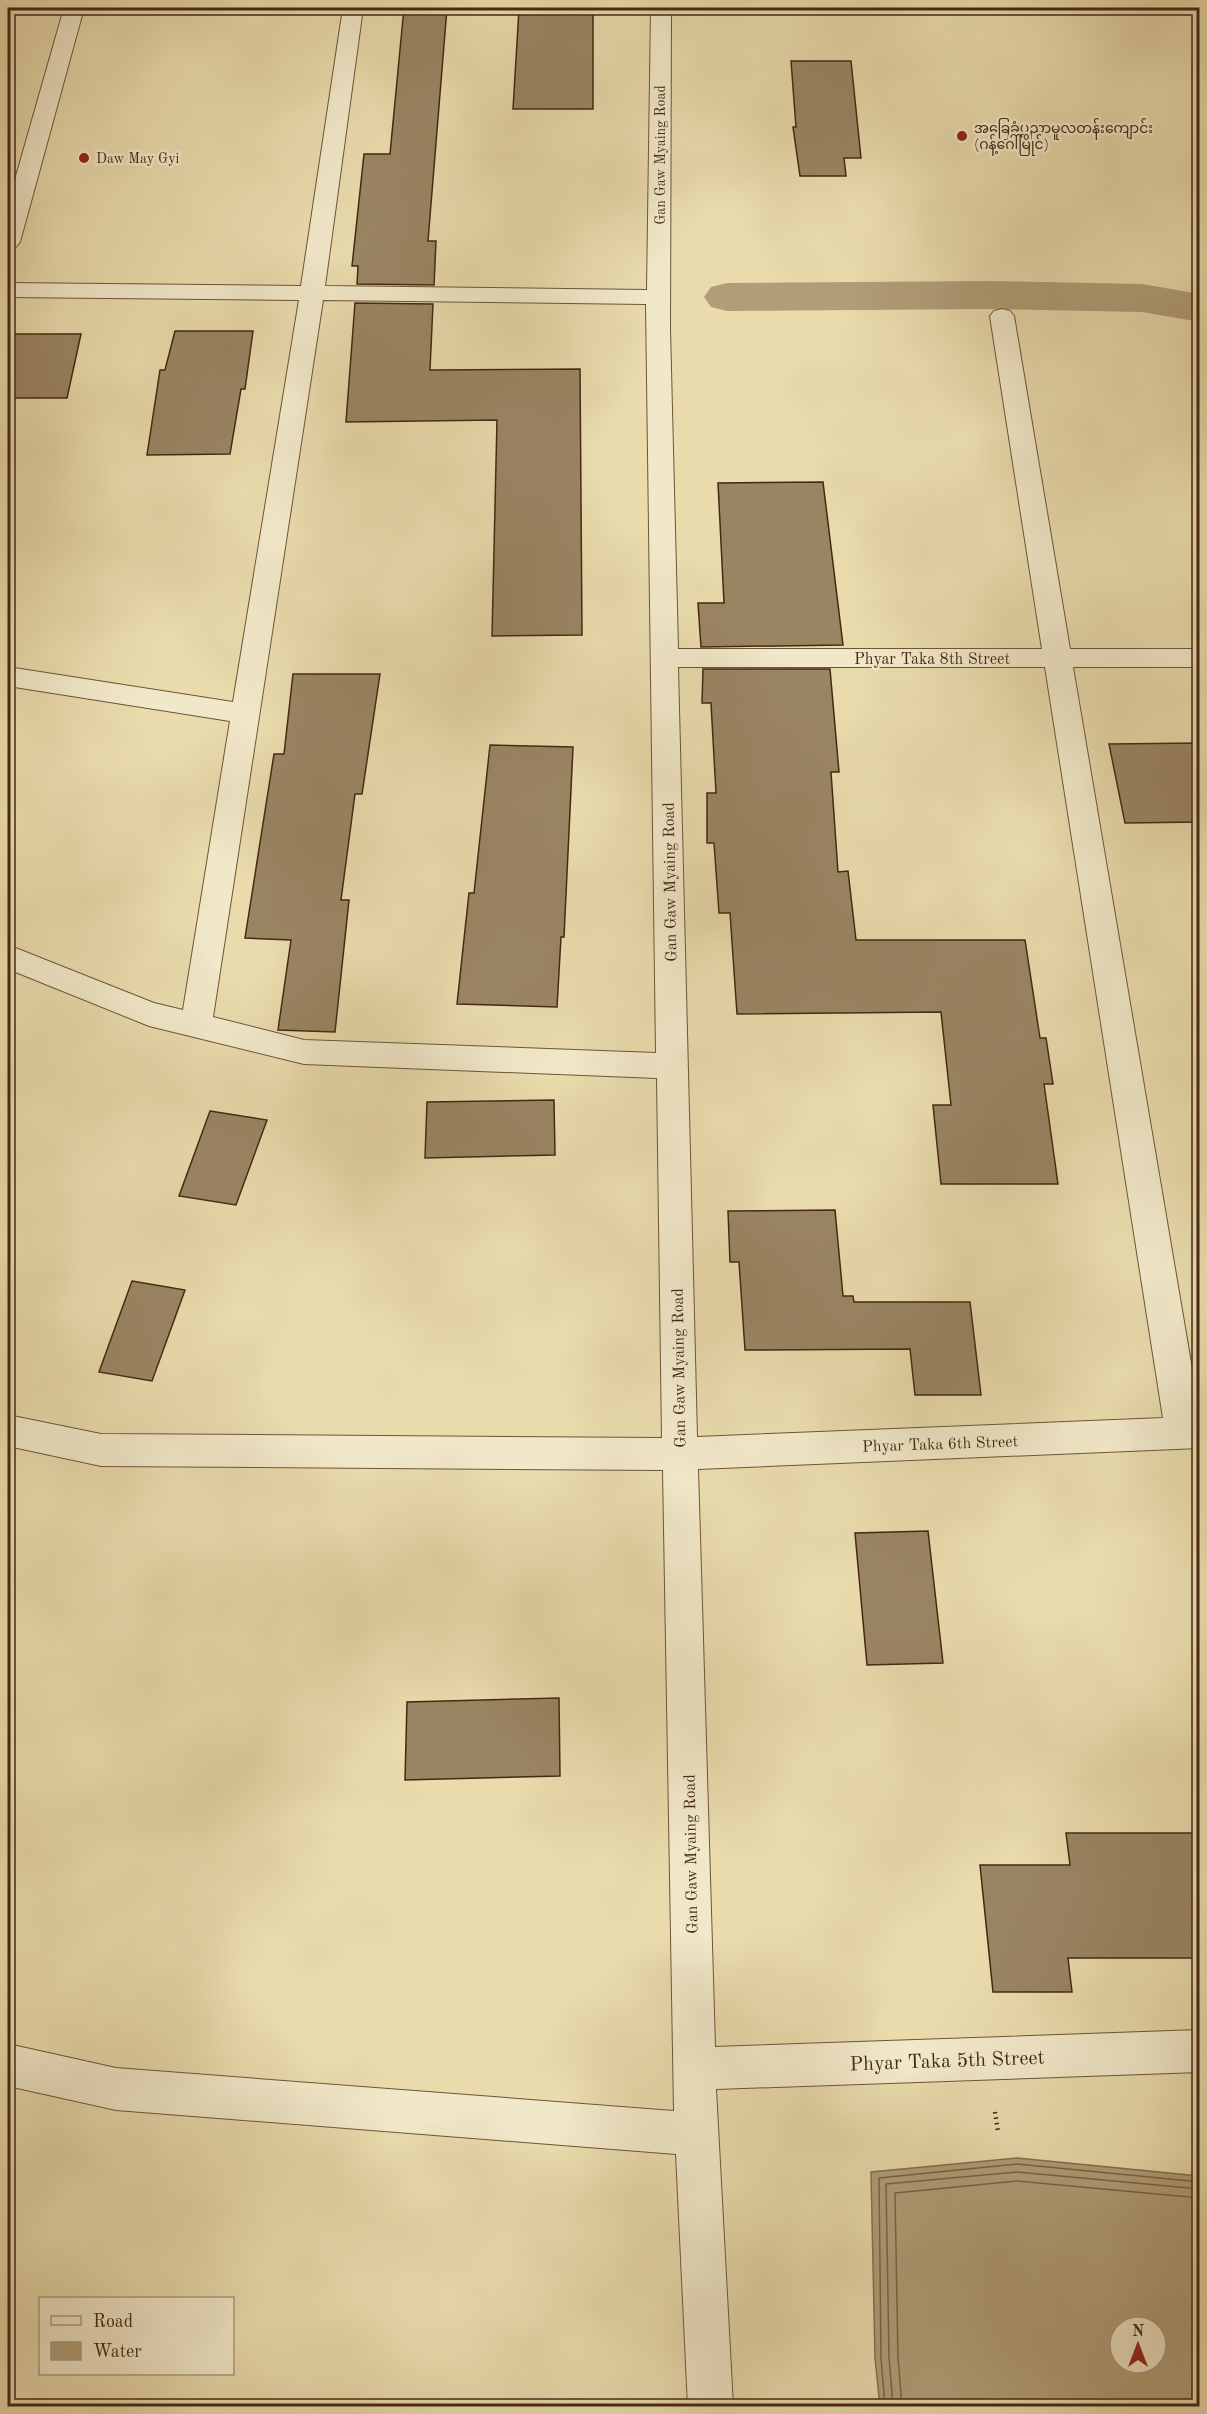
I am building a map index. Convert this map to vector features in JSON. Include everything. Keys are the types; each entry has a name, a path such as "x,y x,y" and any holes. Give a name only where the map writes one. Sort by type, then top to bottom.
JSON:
{"street":[{"path":"8,242 74,8"},
{"path":"196,1026 312,293 353,8"},
{"name":"Gan Gaw Myaing Road","path":"660,8 659,310 680,1454 696,2134 711,2406"},
{"path":"8,290 312,293 659,310"},
{"path":"1002,316 1057,658 1191,1432"},
{"name":"Phyar Taka 8th Street","path":"665,658 1200,658"},
{"path":"8,676 246,714"},
{"path":"8,957 27,967 149,1014 304,1052 672,1066"},
{"name":"Phyar Taka 6th Street","path":"8,1431 101,1450 680,1454 1191,1432"},
{"name":"Phyar Taka 5th Street","path":"695,2069 1200,2051"},
{"path":"8,2066 116,2089 696,2134"}],"water":[{"path":"1017,2158 1199,2176 1199,2406 880,2406 875,2358 871,2172"}],"building":[{"path":"404,8 447,8 428,241 436,241 434,285 357,284 358,266 352,266 364,154 390,154"},
{"path":"519,9 593,9 593,109 513,109"},
{"path":"791,61 851,61 861,158 844,158 846,176 800,176 793,127 796,127"},
{"path":"355,303 433,304 430,370 580,369 582,635 492,636 497,420 346,422"},
{"path":"175,331 253,331 245,389 241,389 230,454 147,455 160,370 165,370"},
{"path":"8,334 81,334 67,398 8,398"},
{"path":"823,482 843,645 701,647 698,603 724,603 718,483"},
{"path":"703,669 830,669 839,772 831,772 838,872 848,871 856,940 1025,940 1040,1038 1046,1038 1053,1084 1044,1084 1058,1184 941,1184 933,1105 951,1105 941,1012 737,1014 730,913 719,913 714,843 707,843 707,793 716,793 711,703 702,703"},
{"path":"293,674 380,674 362,794 355,794 341,900 349,900 335,1032 278,1030 291,940 245,938 274,754 284,754"},
{"path":"1200,743 1200,822 1125,823 1109,744"},
{"path":"490,745 573,747 564,937 561,937 557,1007 457,1004 469,893 474,893"},
{"path":"554,1100 555,1155 425,1158 427,1102"},
{"path":"210,1111 267,1120 236,1205 179,1196"},
{"path":"835,1210 843,1296 853,1296 854,1302 970,1302 981,1395 915,1395 910,1349 745,1350 739,1262 730,1262 728,1211"},
{"path":"132,1281 185,1290 152,1381 99,1372"},
{"path":"928,1531 943,1663 867,1665 855,1533"},
{"path":"559,1698 560,1776 405,1780 407,1702"},
{"path":"1066,1833 1200,1833 1200,1958 1068,1958 1072,1992 993,1992 980,1865 1070,1865"}],"waterway":[{"path":"727,297 989,295 1142,298 1200,308"}],"place":[{"name":"အခြေခံပညာမူလတန်းကျောင်း (ဂန့်ဂေါ်မြိုင်)","path":"962,136"},
{"name":"Daw May Gyi","path":"84,158"}]}
